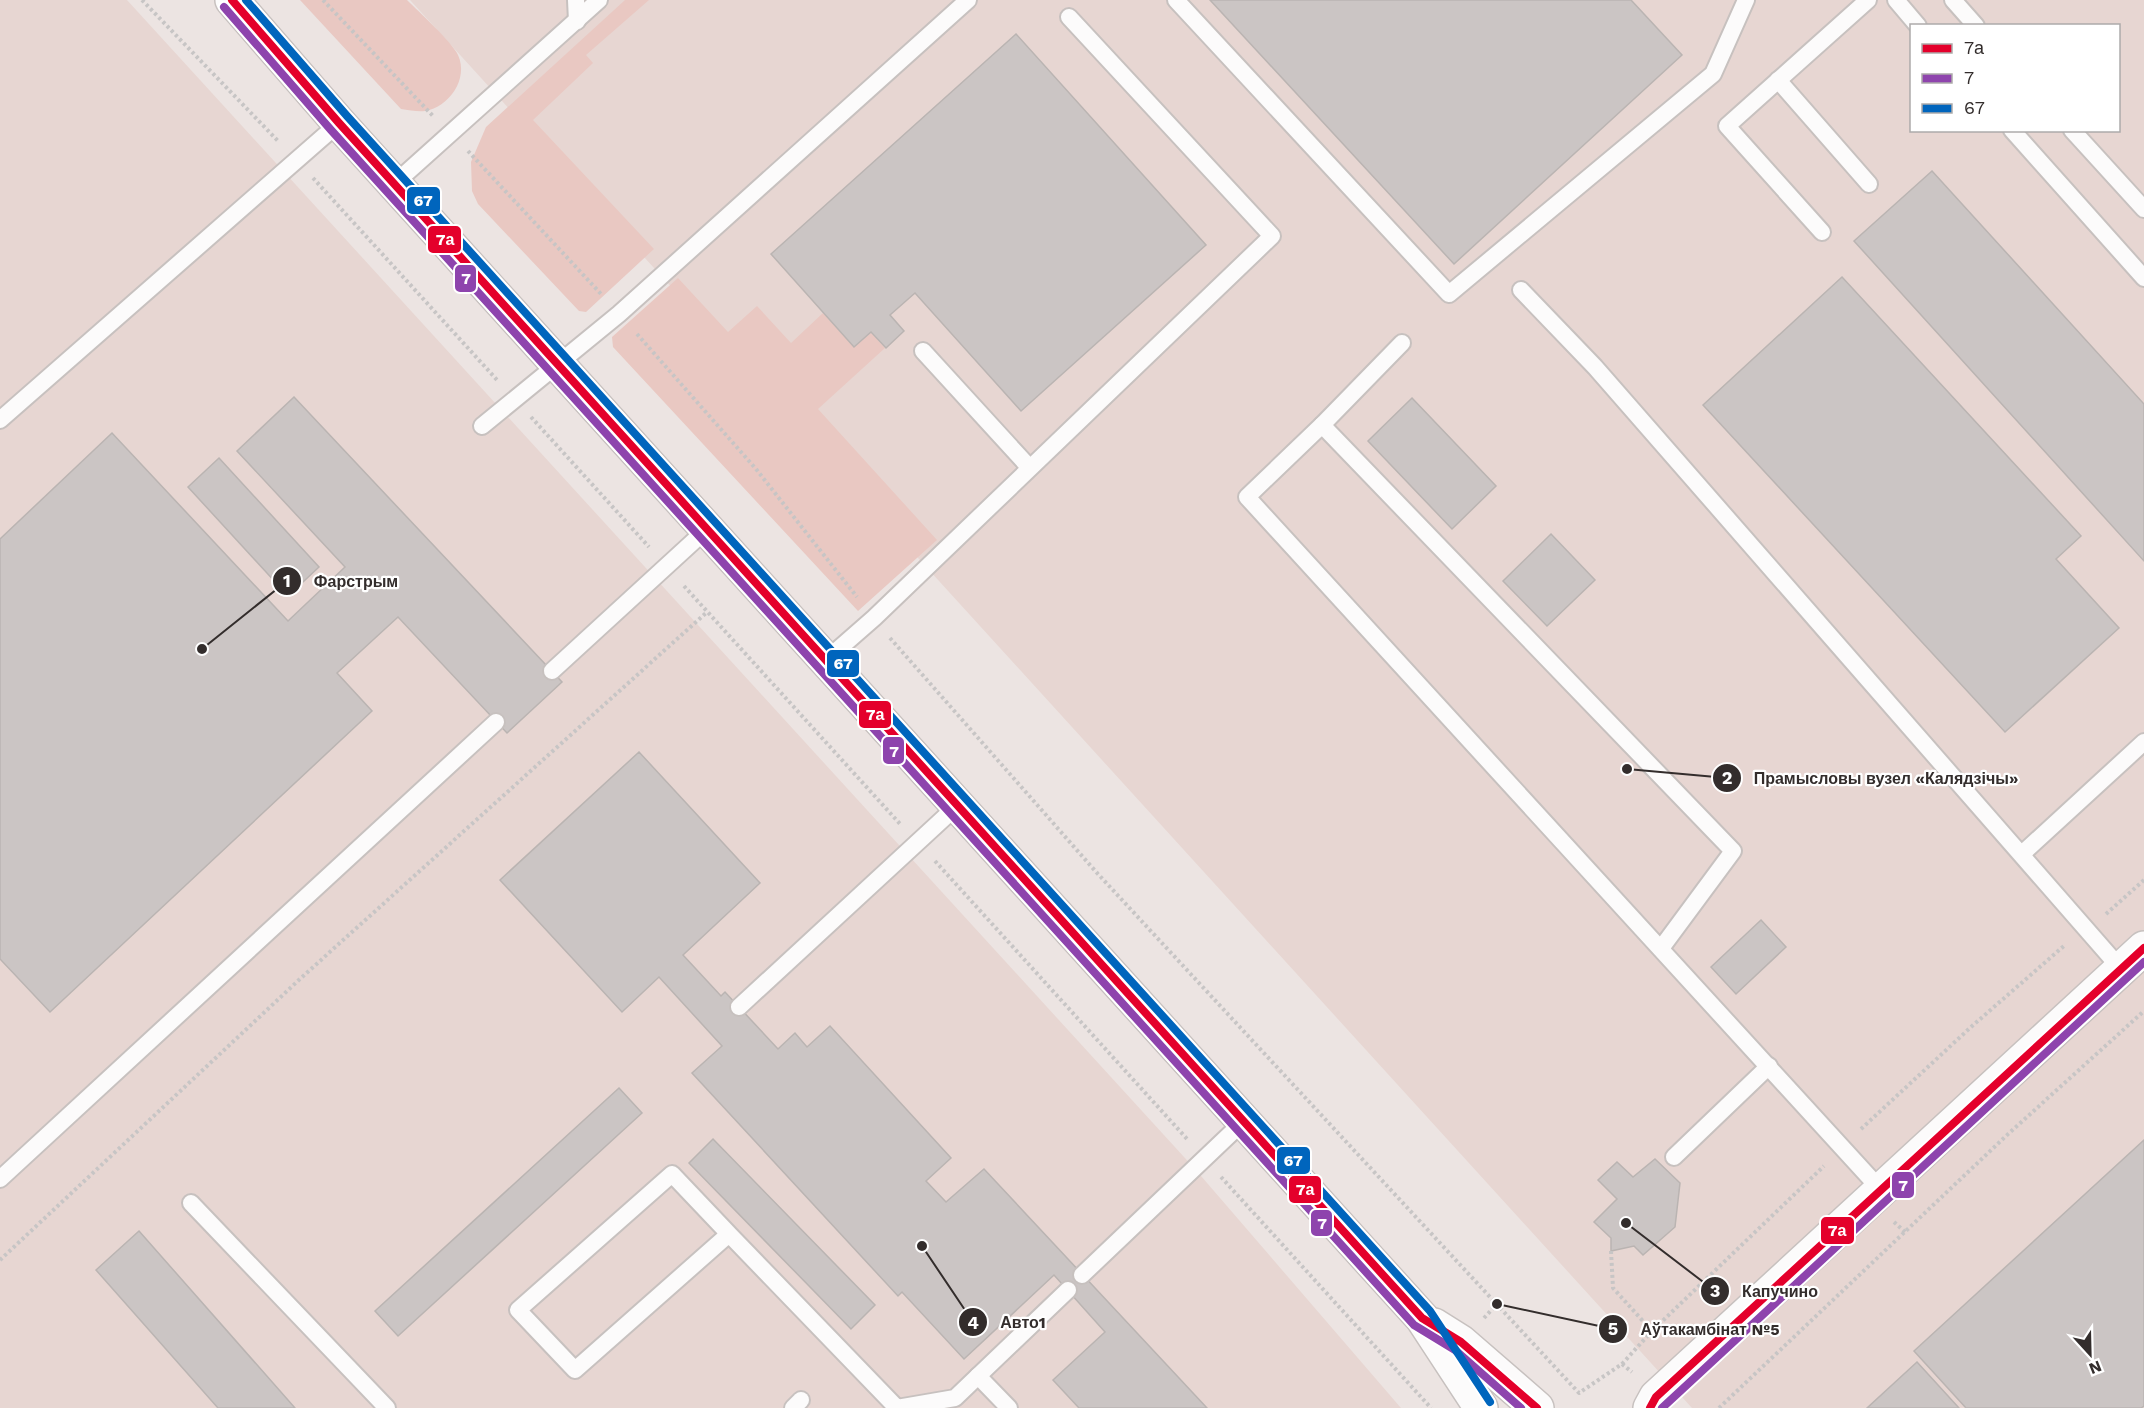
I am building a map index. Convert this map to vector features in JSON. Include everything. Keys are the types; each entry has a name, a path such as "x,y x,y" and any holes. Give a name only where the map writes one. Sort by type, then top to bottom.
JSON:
{"street":[{"path":"232,0 394,184 1245,1120 1422,1318 1481,1408"},
{"path":"1650,1408 1656,1397 2133,959"},
{"path":"1422,1318 1461,1342 1537,1408"}],"lane":[{"path":"576,0 577,21"},
{"path":"394,184 600,0"},
{"path":"482,426 619,314 968,0"},
{"path":"1176,0 1449,294 1713,74 1746,0"},
{"path":"1822,232 1727,126 1868,0"},
{"path":"1896,0 1916,24"},
{"path":"1953,0 1974,24"},
{"path":"826,660 874,618 1272,236 1069,17"},
{"path":"1778,80 1869,184"},
{"path":"0,420 339,123"},
{"path":"2014,132 2144,278"},
{"path":"2074,132 2144,209"},
{"path":"1521,290 1595,367 2023,853 2086,932 2133,959"},
{"path":"1402,343 1322,425 1247,496 1662,947 1881,1190"},
{"path":"923,351 1029,467"},
{"path":"1322,425 1733,851 1662,947"},
{"path":"552,671 707,529"},
{"path":"0,1179 496,722"},
{"path":"2023,853 2144,742"},
{"path":"739,1007 958,805"},
{"path":"1674,1157 1769,1066"},
{"path":"1082,1275 1245,1120"},
{"path":"729,1234 575,1370 518,1310 672,1174 897,1408 956,1398 1068,1290"},
{"path":"191,1203 387,1408"},
{"path":"978,1376 1009,1408"}],"path":[{"path":"142,0 297,160 1431,1408"},
{"path":"323,0 451,133 619,314 756,469 874,618 1098,874 1579,1393 1622,1364 1652,1331 1844,1147 2054,952 2086,932 2144,880"},
{"path":"0,1260 300,978 707,612"},
{"path":"1719,1408 1998,1144 2144,1011"},
{"path":"1611,1251 1613,1288 1652,1331"},
{"path":"1622,1364 1635,1375"}],"shaded area":[{"path":"0,0 127,0 1195,1169 1401,1408 0,1408"},
{"path":"300,0 407,0 455,49 461,64 461,73 455,90 442,104 434,108 422,111 401,109"},
{"path":"410,0 2144,0 2144,1408 1692,1408"},
{"path":"625,0 649,0 586,55 593,63 533,120 654,249 586,312 579,311 478,204 472,191 471,162 486,127"},
{"path":"678,278 728,332 757,306 791,343 823,313 854,347 871,333 885,348 818,409 937,540 858,611 613,347 612,337"}],"building":[{"path":"1210,0 1631,0 1682,55 1454,264"},
{"path":"1016,34 1206,245 1021,411 915,293 890,315 904,331 886,348 871,332 854,347 771,254"},
{"path":"1932,171 2144,404 2144,561 1854,241"},
{"path":"1842,277 2081,536 2056,559 2119,628 2005,732 1703,405"},
{"path":"294,397 562,682 507,733 398,617 337,673 372,711 50,1012 0,959 0,539 112,433 288,621 345,567 237,451"},
{"path":"1412,398 1496,486 1452,529 1368,441"},
{"path":"219,458 319,567 288,596 188,487"},
{"path":"1551,534 1595,580 1547,626 1503,581"},
{"path":"639,752 760,883 683,955 721,996 725,992 778,1049 795,1033 807,1047 830,1026 951,1158 926,1181 946,1202 984,1169 1207,1408 1079,1408 1053,1380 1105,1332 1054,1275 964,1359 902,1292 898,1296 692,1073 722,1046 659,977 622,1012 500,880"},
{"path":"1761,920 1786,947 1736,994 1711,967"},
{"path":"619,1088 642,1113 398,1336 375,1311"},
{"path":"713,1139 875,1305 851,1329 689,1163"},
{"path":"2144,1140 2144,1406 2141,1408 1966,1408 1914,1351"},
{"path":"1655,1159 1680,1183 1675,1227 1643,1255 1634,1246 1611,1251 1611,1238 1594,1222 1617,1199 1598,1180 1617,1162 1633,1177"},
{"path":"139,1231 295,1408 218,1408 96,1270"},
{"path":"1917,1362 1959,1408 1867,1408"}],"transit line":[{"name":"7а","path":"232,0 339,123 1422,1318 1461,1342 1537,1408"},
{"name":"67","path":"246,0 347,116 1430,1311 1490,1402"},
{"name":"7","path":"224,7 331,130 1414,1325 1455,1350 1521,1408"},
{"name":"7а","path":"1650,1408 1656,1397 2144,948"},
{"name":"7","path":"1662,1408 2144,962"}],"place":[{"name":"Фарстрым","path":"202,649"},
{"name":"Прамысловы вузел «Калядзічы»","path":"1627,769"},
{"name":"Капучино","path":"1626,1223"},
{"name":"Авто1","path":"922,1246"},
{"name":"Аўтакамбінат №5","path":"1497,1304"}]}
